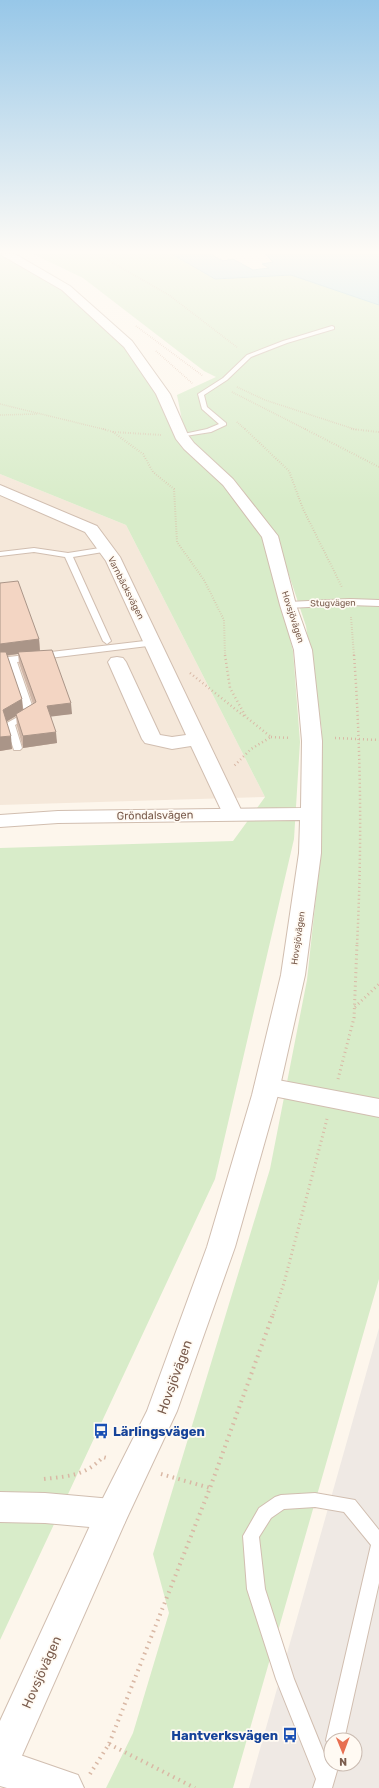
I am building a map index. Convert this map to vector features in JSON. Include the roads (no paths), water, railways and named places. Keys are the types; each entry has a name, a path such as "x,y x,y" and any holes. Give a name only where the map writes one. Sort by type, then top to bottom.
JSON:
{"street":[{"name":"Hovsjövägen","path":"0,1763 112,1514 162,1411 221,1247 267,1087 293,976 310,853 312,740 303,650 288,605 270,536 228,482 189,446 181,436 163,394 128,344 121,337"},
{"name":"Varnbäcksvägen","path":"0,489 91,529 114,560 234,814"},
{"path":"116,662 152,739 172,742 198,739"},
{"name":"Gröndalsvägen","path":"0,821 58,817 311,814"},
{"path":"267,1087 379,1108"},
{"path":"0,1507 45,1508 112,1514"},
{"path":"0,1767 75,1785"}],"lane":[{"path":"181,436 209,431 224,424 204,408 201,394 225,378 249,356 300,337"},
{"path":"0,554 34,550 68,555 106,549"},
{"path":"68,555 107,641"},
{"name":"Stugvägen","path":"288,605 350,602 379,603"},
{"path":"5,661 153,643"},
{"path":"0,652 30,714 10,724 17,748"},
{"path":"324,1784 285,1679 256,1589 251,1536 265,1513 281,1502 315,1500 349,1506 379,1544 337,1732"},
{"path":"324,1784 327,1772"}],"place":[{"name":"Lärlingsvägen","path":"101,1431"},
{"name":"Hantverksvägen","path":"290,1735"}]}
